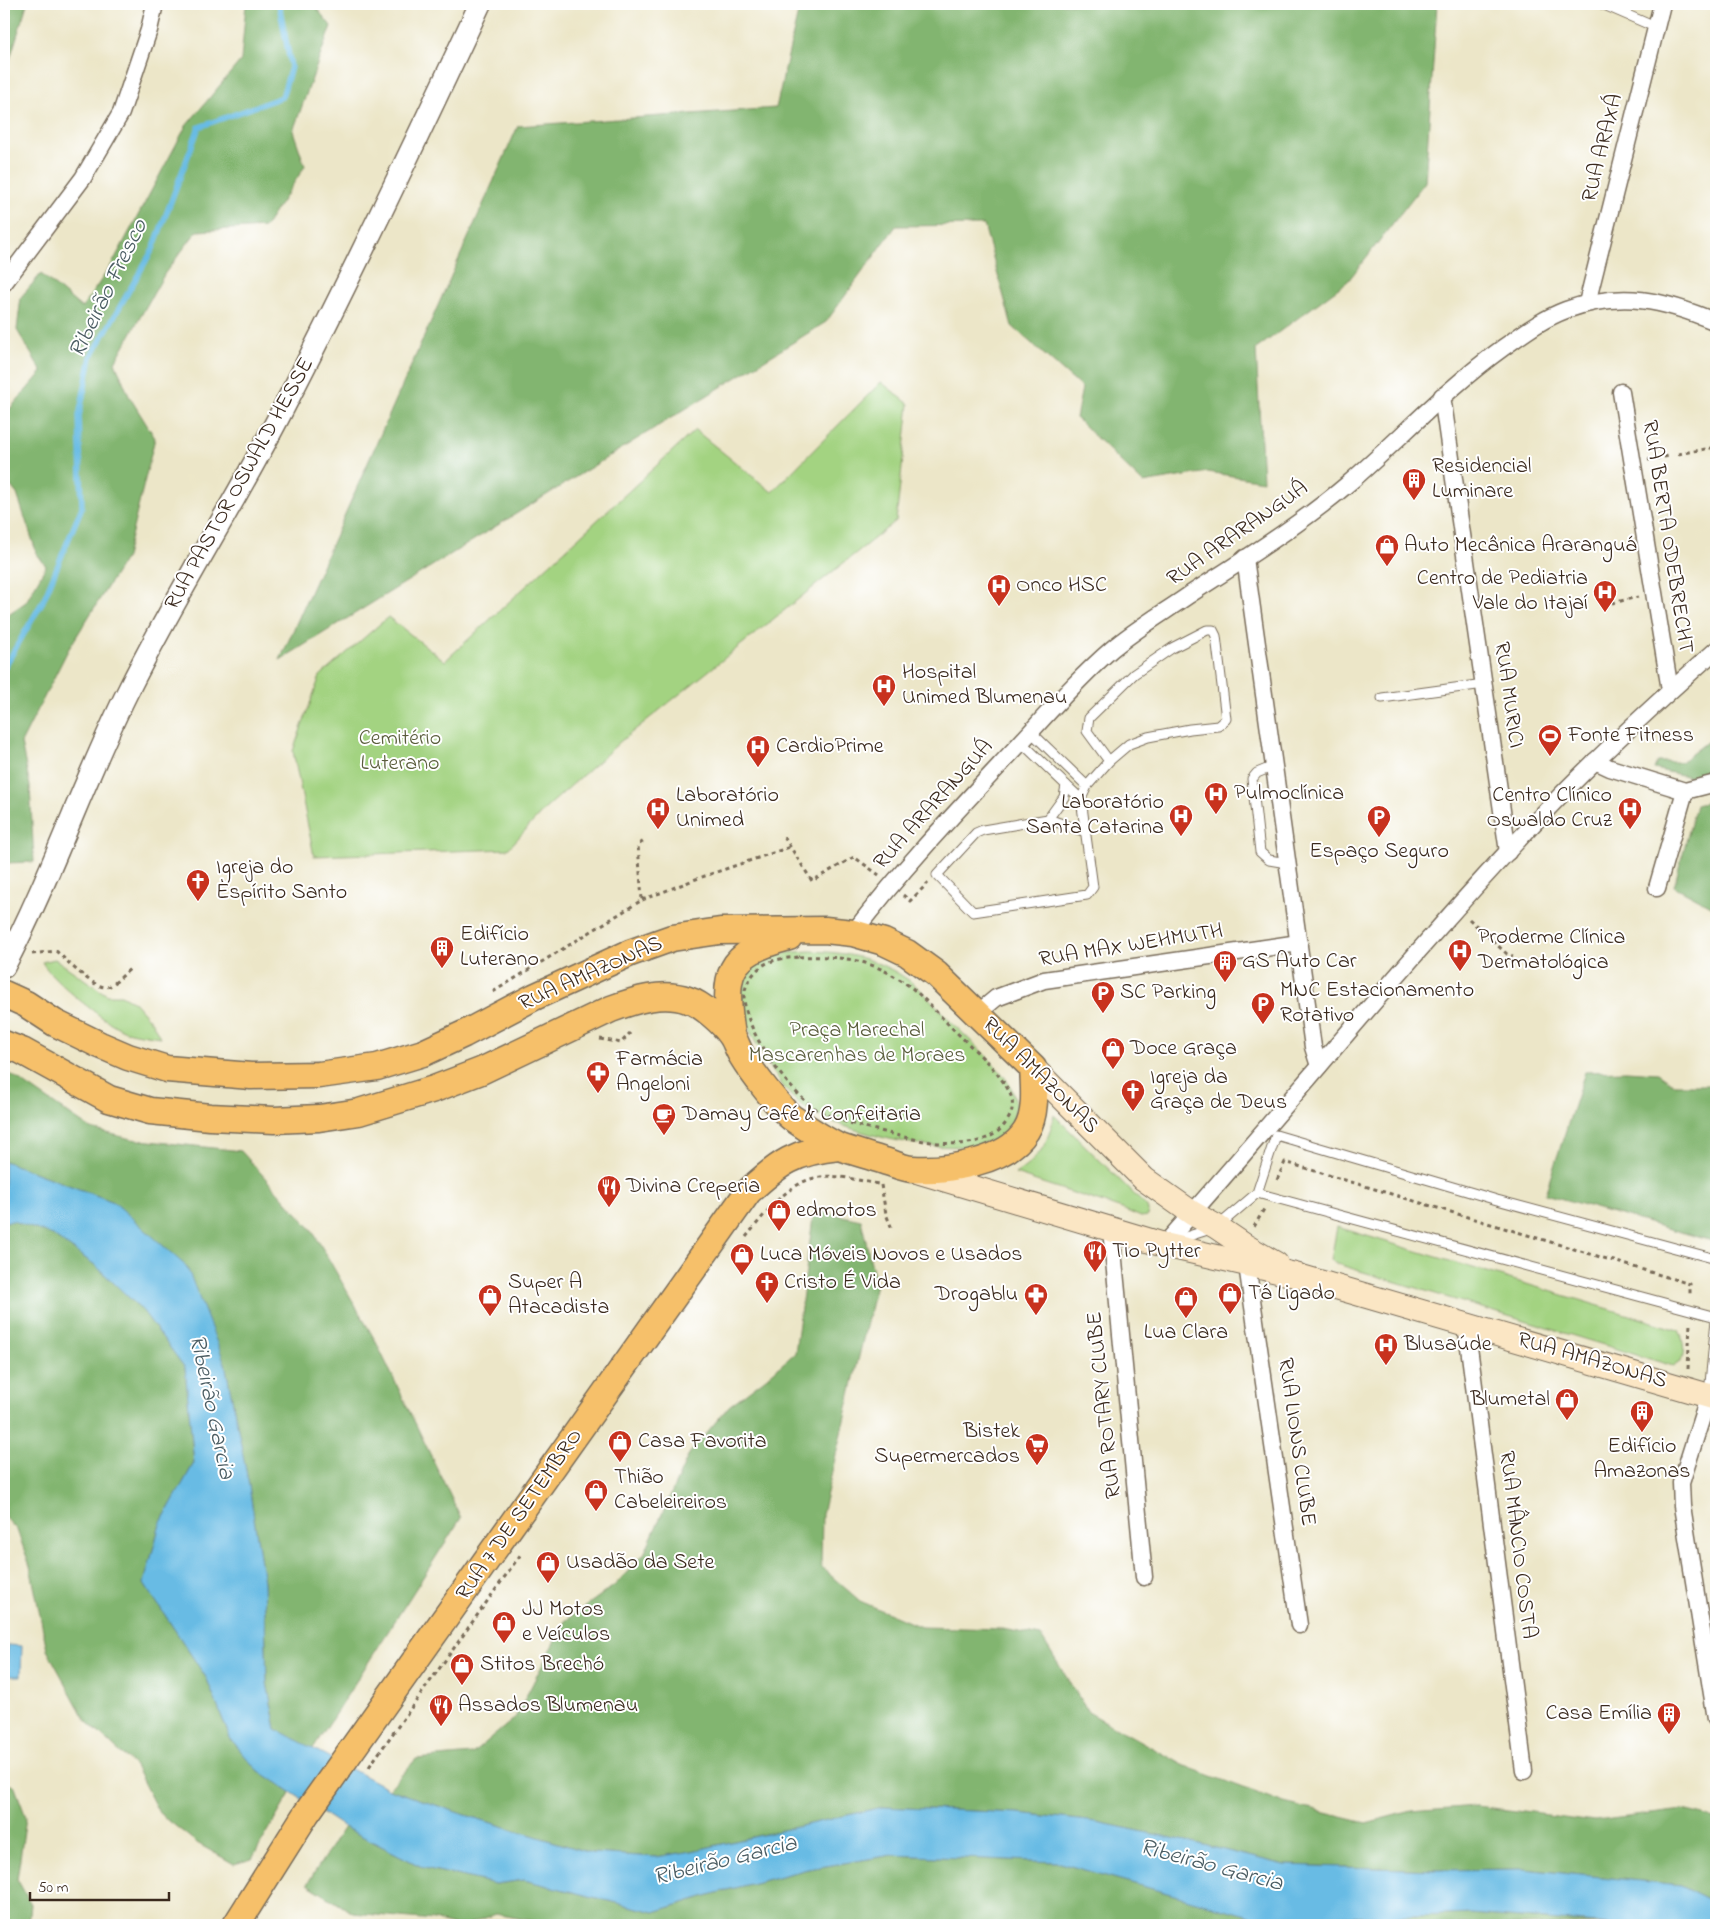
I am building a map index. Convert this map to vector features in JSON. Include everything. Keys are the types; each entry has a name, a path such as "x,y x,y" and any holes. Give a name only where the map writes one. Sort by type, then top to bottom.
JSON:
{"main road":[{"name":"RUA AMAZONAS","path":"4,994 26,1004 55,1023 114,1051 167,1069 251,1076 319,1075 377,1067 423,1052 464,1034 534,997 630,953 672,938 720,931 811,930 853,933 884,942 907,952 936,974 978,1013 1144,1179 1192,1213 1295,1275"},
{"path":"732,1035 727,1000 730,979 736,963 749,951 769,942 811,930"},
{"name":"RUA AMAZONAS","path":"4,1044 22,1051 109,1099 128,1105 175,1114 274,1120 319,1118 359,1112 416,1095 481,1071 632,1001 660,996 689,1000 710,1014 732,1035 742,1057 791,1117 839,1146 1111,1229 1247,1265 1295,1275 1713,1396"},
{"path":"911,1169 953,1167 981,1162 1005,1152 1019,1141 1031,1120 1034,1096 1033,1068"},
{"name":"RUA 7 DE SETEMBRO","path":"236,1925 306,1814 356,1764 748,1192 770,1171 785,1161 817,1149 839,1146"}],"street":[{"path":"4,283 83,178 121,113 149,30 154,4"},
{"name":"RUA PASTOR OSWALD HESSE","path":"6,962 128,692 176,601 231,506 284,408 388,199 480,4"},
{"name":"RUA ARAXÁ","path":"1587,303 1662,4"},
{"name":"RUA ARARANGUÁ","path":"853,933 891,885 1026,737 1111,650 1137,630 1309,514 1348,484 1442,396 1475,368 1544,320 1587,303 1607,299 1651,301 1668,304 1716,322"},
{"name":"RUA BERTA ODEBRECHT","path":"1620,392 1670,690"},
{"name":"RUA MURICI","path":"1442,396 1508,852"},
{"path":"1245,558 1313,1047 1318,1066"},
{"path":"1164,1244 1318,1066 1508,852 1595,761 1670,690 1716,650"},
{"path":"1595,761 1610,768 1685,791 1716,783"},
{"path":"1656,888 1685,791"},
{"name":"RUA MAX WEHMUTH","path":"978,1013 996,998 1044,980 1299,943"},
{"name":"RUA ROTARY CLUBE","path":"1111,1229 1144,1577"},
{"name":"RUA LIONS CLUBE","path":"1247,1265 1299,1625"},
{"name":"RUA MÂNCIO COSTA","path":"1466,1324 1524,1771"},
{"path":"1713,1396 1681,1483 1682,1506 1716,1719"}],"lane":[{"path":"1602,4 1655,26"},
{"path":"1086,832 1048,819 983,830 976,833 937,875 974,912 1087,895 1093,888 1086,832 1081,799 1087,786 1109,761 1129,744 1190,729 1218,726 1226,719 1216,636 1213,630 1207,630 1172,648 1142,669 1089,718 1087,731 1109,761"},
{"path":"1382,698 1484,684"},
{"path":"1026,737 1066,785 1081,799"},
{"path":"1026,737 1087,786"},
{"path":"1274,766 1257,773 1252,779 1251,785 1260,852 1269,860 1288,863"},
{"path":"1048,819 1064,798 1066,785"},
{"path":"1164,1244 1217,1227 1257,1193 1276,1135 1497,1200 1716,1259"},
{"path":"1257,1193 1716,1318 1713,1396"}],"path":[{"path":"1678,454 1716,447"},
{"path":"1612,603 1654,594"},
{"path":"784,837 812,881 854,857 881,877"},
{"path":"642,900 638,845 644,841"},
{"path":"488,994 642,900 790,846"},
{"path":"1458,908 1507,954 1513,956"},
{"path":"6,962 56,951 100,987 109,986 131,968"},
{"path":"833,956 858,962 882,970 914,990 1001,1080 1012,1102 1011,1114 1002,1128 984,1140 967,1143 945,1143 915,1139 836,1119 817,1110 790,1087 766,1052 750,1021 744,996 749,981 764,964 787,958 833,956"},
{"path":"1285,1162 1690,1284 1688,1376"},
{"path":"741,1242 770,1208 798,1184 820,1177 843,1178 891,1187"},
{"path":"882,1185 886,1214 893,1231"},
{"path":"356,1764 524,1549"}],"green space":[{"path":"4,4 27,4 4,78"},
{"path":"246,4 313,4 331,26 293,131 305,166 265,227 197,231 165,273 115,362 129,396 155,438 126,557 68,650 21,743 30,786 34,862 5,863 4,865 4,617 26,602 46,566 37,554 17,494 4,478 4,419 7,412 42,372 17,330 21,297 41,274 82,308 112,264 186,126 241,60"},
{"path":"800,4 1437,4 1425,182 1348,281 1256,349 1263,481 1208,472 1143,483 1076,418 1082,388 1012,326 984,225 896,226 826,322 280,660 518,126 776,108"},
{"name":"Cemitério Luterano","path":"881,382 909,404 896,521 621,741 544,810 508,849 314,856 293,751 320,676 388,617 445,661 695,430 772,492"},
{"path":"1716,735 1716,770 1691,777 1654,769 1657,762 1681,762"},
{"path":"1716,800 1716,917 1713,907 1674,886 1696,805"},
{"name":"Praça Marechal Mascarenhas de Moraes","path":"811,951 848,955 875,962 901,975 920,990 1004,1076 1015,1100 1013,1118 1006,1130 989,1141 964,1146 935,1146 902,1142 839,1124 814,1113 797,1102 769,1066 756,1042 741,1004 741,991 744,979 751,969 768,957 792,952"},
{"path":"55,959 107,995 121,995 134,1002 153,1024 160,1037 126,1031 93,1011 56,979 42,962"},
{"path":"1626,1071 1658,1073 1676,1085 1716,1085 1716,1242 1545,1194 1585,1072"},
{"path":"4,1073 12,1075 91,1129 131,1139 241,1151 312,1230 375,1340 461,1518 312,1750 276,1729 267,1683 264,1582 249,1486 225,1363 114,1202 4,1161"},
{"path":"1054,1115 1146,1206 1148,1210 1147,1216 1141,1217 1015,1174 1031,1162 1042,1149 1049,1134"},
{"path":"814,1210 861,1220 876,1284 822,1514 821,1567 860,1601 921,1627 1002,1629 1041,1636 1088,1712 1185,1766 1284,1803 1366,1823 1411,1811 1476,1806 1595,1821 1683,1810 1716,1818 1716,1903 1680,1885 1523,1869 1434,1870 1285,1865 1097,1822 1018,1813 883,1807 692,1851 656,1857 591,1853 459,1813 389,1789 416,1759 472,1754 515,1718 565,1621 615,1585 644,1554 689,1454 729,1406 795,1353"},
{"path":"13,1221 52,1235 95,1265 143,1311 185,1368 194,1463 160,1524 144,1583 207,1679 230,1738 256,1769 291,1792 252,1859 234,1864 197,1843 159,1813 135,1766 86,1721 47,1650 30,1566 17,1530 4,1516 4,1222"},
{"path":"1337,1227 1679,1330 1683,1346 1681,1362 1673,1366 1337,1264 1331,1260"},
{"path":"4,1785 14,1785 26,1817 17,1879 31,1904 29,1925 4,1925"},
{"path":"344,1827 424,1868 496,1884 524,1880 654,1912 723,1891 808,1869 892,1855 1056,1862 1253,1917 1382,1917 1471,1914 1610,1925 555,1925 496,1914 466,1925 454,1925 434,1920 353,1913 307,1884"}],"water":[{"name":"Ribeirão Garcia","path":"4,1161 114,1202 187,1267 225,1363 249,1486 264,1582 267,1683 276,1729 389,1789 459,1813 591,1853 656,1857 692,1851 883,1807 1018,1813 1097,1822 1285,1865 1434,1870 1523,1869 1680,1885 1716,1903 1716,1925 1610,1925 1471,1914 1382,1917 1253,1917 1056,1862 892,1855 808,1869 723,1891 654,1912 524,1880 496,1884 424,1868 344,1827 256,1769 230,1738 207,1679 144,1583 160,1524 194,1463 185,1368 143,1311 95,1265 52,1235 13,1221 4,1222"},
{"path":"8,1645 22,1646 21,1676 6,1676"}],"waterway":[{"name":"Ribeirão Fresco","path":"4,668 43,601 82,507 79,416 91,357 153,249 199,127 282,97 291,67 279,4"}],"place":[{"name":"Residencial Luminare","path":"1414,501"},
{"name":"Auto Mecânica Araranguá","path":"1387,567"},
{"name":"Onco HSC","path":"999,607"},
{"name":"Centro de Pediatria Vale do Itajaí","path":"1605,613"},
{"name":"Hospital Unimed Blumenau","path":"884,707"},
{"name":"Fonte Fitness","path":"1550,757"},
{"name":"CardioPrime","path":"758,768"},
{"name":"Pulmoclínica","path":"1216,815"},
{"name":"Laboratório Unimed","path":"658,830"},
{"name":"Centro Clínico Oswaldo Cruz","path":"1630,830"},
{"name":"Laboratório Santa Catarina","path":"1181,837"},
{"name":"Espaço Seguro","path":"1379,838"},
{"name":"Igreja do Espírito Santo","path":"198,902"},
{"name":"Edifício Luterano","path":"442,969"},
{"name":"Proderme Clínica Dermatológica","path":"1460,972"},
{"name":"GS Auto Car","path":"1225,983"},
{"name":"SC Parking","path":"1103,1014"},
{"name":"MNC Estacionamento Rotativo","path":"1263,1025"},
{"name":"Doce Graça","path":"1113,1070"},
{"name":"Farmácia Angeloni","path":"598,1094"},
{"name":"Igreja da Graça de Deus","path":"1133,1112"},
{"name":"Damay Café & Confeitaria","path":"664,1136"},
{"name":"Divina Creperia","path":"609,1208"},
{"name":"edmotos","path":"779,1232"},
{"name":"Tio Pytter","path":"1095,1273"},
{"name":"Luca Móveis Novos e Usados","path":"742,1276"},
{"name":"Cristo É Vida","path":"767,1304"},
{"name":"Tá Ligado","path":"1230,1315"},
{"name":"Drogablu","path":"1036,1316"},
{"name":"Super A Atacadista","path":"490,1317"},
{"name":"Lua Clara","path":"1186,1319"},
{"name":"Blusaúde","path":"1386,1366"},
{"name":"Blumetal","path":"1567,1421"},
{"name":"Edifício Amazonas","path":"1642,1433"},
{"name":"Casa Favorita","path":"620,1463"},
{"name":"Bistek Supermercados","path":"1037,1466"},
{"name":"Thião Cabeleireiros","path":"596,1512"},
{"name":"Usadão da Sete","path":"548,1584"},
{"name":"JJ Motos e Veículos","path":"504,1644"},
{"name":"Stitos Brechó","path":"462,1686"},
{"name":"Assados Blumenau","path":"441,1727"},
{"name":"Casa Emília","path":"1669,1735"}]}
